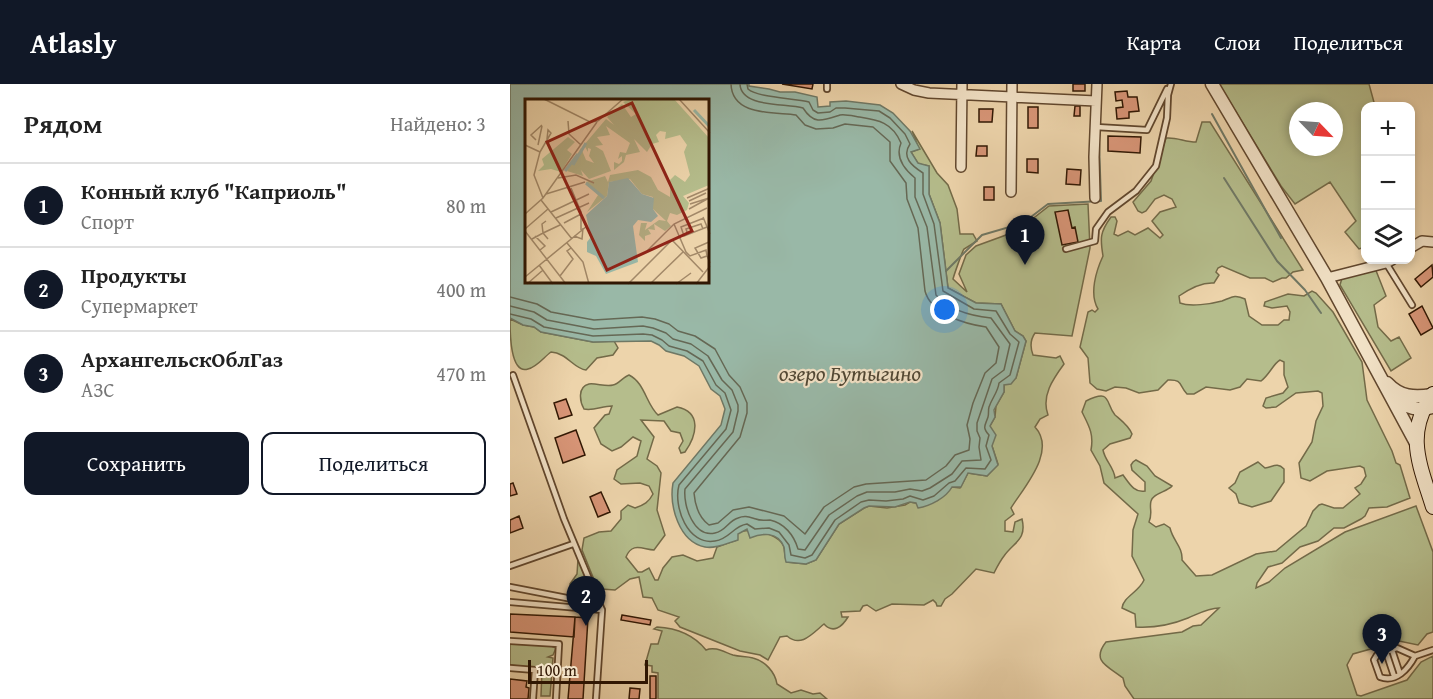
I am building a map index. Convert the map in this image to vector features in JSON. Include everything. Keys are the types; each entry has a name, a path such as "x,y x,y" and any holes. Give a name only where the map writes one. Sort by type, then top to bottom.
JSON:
{"main road":[{"path":"1430,401 1419,417 1415,436 1433,507"},
{"path":"1416,443 1433,467"}],"street":[{"path":"901,84 929,93 1096,100"},
{"path":"961,167 962,84"},
{"path":"1011,192 1012,84"},
{"path":"1095,198 1097,84"},
{"path":"1212,84 1327,278 1416,443"},
{"path":"1415,245 1422,241 1433,243"},
{"path":"1327,278 1378,264"},
{"path":"1384,380 1394,390 1414,398 1430,401"},
{"path":"1393,400 1406,406 1430,401"}],"lane":[{"path":"1095,127 1147,130 1170,84"},
{"path":"1066,249 1095,241 1096,229 1108,212 1136,192 1156,166 1167,118 1170,84"},
{"path":"1391,264 1412,305"},
{"path":"513,375 573,544 602,610 596,699"},
{"path":"510,566 573,544"},
{"path":"510,586 572,599 588,608"},
{"path":"510,602 602,610"},
{"path":"510,641 559,644 556,699"},
{"path":"1415,656 1402,649 1386,652 1374,660 1380,677 1385,679 1404,672 1415,656 1433,650"},
{"path":"1392,650 1400,674"},
{"path":"1386,652 1394,676"},
{"path":"510,668 535,670 533,699"}],"green space":[{"path":"1219,84 1369,84 1374,102 1361,102 1361,248 1359,249 1345,232 1356,221 1330,182 1295,204 1281,186"},
{"path":"1202,122 1210,122 1303,270 1293,272 1286,278 1273,282 1265,278 1250,278 1222,266 1216,272 1219,275 1214,283 1200,285 1187,291 1179,296 1180,303 1207,304 1239,297 1245,299 1249,316 1262,325 1278,325 1284,320 1289,320 1290,312 1287,306 1272,308 1264,306 1265,302 1288,294 1304,296 1312,291 1316,293 1333,312 1362,362 1367,400 1396,463 1400,465 1410,498 1387,507 1369,508 1361,519 1344,528 1334,528 1318,541 1300,547 1282,563 1268,567 1256,588 1269,582 1285,568 1345,532 1416,506 1433,552 1433,632 1427,634 1418,645 1399,641 1353,654 1347,665 1357,695 1361,696 1407,680 1421,662 1433,656 1433,699 1134,699 1125,686 1123,678 1101,659 1100,655 1106,642 1182,632 1193,626 1201,625 1219,608 1169,624 1136,627 1135,614 1122,608 1125,601 1144,580 1132,556 1133,530 1138,514 1104,483 1100,466 1091,450 1089,426 1082,412 1086,401 1094,397 1104,397 1115,415 1132,434 1130,438 1110,444 1103,450 1115,478 1123,475 1135,489 1145,491 1145,482 1132,470 1131,465 1136,460 1147,466 1155,476 1172,486 1152,498 1149,522 1156,527 1164,524 1170,528 1181,551 1182,560 1196,576 1212,575 1256,554 1276,551 1306,526 1313,511 1319,505 1343,508 1360,494 1355,488 1366,476 1364,468 1360,466 1327,471 1310,481 1301,478 1299,463 1312,442 1316,421 1323,406 1322,393 1318,391 1296,393 1276,407 1263,406 1266,398 1283,393 1288,387 1284,375 1284,362 1280,360 1261,381 1247,379 1240,387 1230,390 1206,387 1194,394 1187,394 1178,382 1168,380 1158,390 1139,393 1115,387 1106,391 1097,389 1090,383 1088,358 1080,347 1088,312 1092,310 1095,312 1098,309 1094,290 1096,275 1103,256 1101,240 1103,231 1111,217 1115,217 1117,221 1114,234 1118,236 1128,231 1135,235 1148,228 1160,238 1163,235 1152,221 1160,212 1176,207 1172,199 1164,195 1155,199 1142,213 1138,211 1133,202 1151,181 1166,138 1196,142"},
{"path":"912,131 937,173 948,185 957,209 960,234 973,234 977,241 964,249 953,279 967,292 959,274 966,255 976,246 1017,231 1049,206 1088,204 1090,248 1072,336 1035,333 1031,341 1033,355 1056,358 1060,356 1064,364 1047,394 1048,415 1040,419 1035,427 1041,437 1041,458 1011,508 1014,514 1005,521 1005,531 1013,532 1015,522 1022,519 1023,532 1019,540 1008,551 994,573 976,569 945,599 941,606 937,606 933,600 924,605 892,604 876,611 867,605 863,606 860,611 841,612 842,617 848,617 837,628 831,629 824,624 811,635 797,641 787,636 780,637 768,660 760,655 740,651 680,627 675,621 679,617 658,610 652,598 643,597 639,577 630,579 615,590 597,587 582,550 584,538 599,532 611,531 621,519 621,511 628,505 635,508 644,504 653,494 649,486 640,483 621,484 614,479 617,470 637,456 641,441 633,437 612,451 601,444 594,428 605,415 609,414 612,406 584,409 581,403 581,391 589,384 613,385 629,375 639,383 658,415 677,407 685,410 694,419 692,438 685,452 681,453 679,448 683,441 680,433 671,431 664,421 641,420 654,437 647,459 657,466 661,473 657,510 665,535 654,550 634,548 628,552 626,557 638,572 649,568 655,580 658,580 663,568 672,557 683,555 697,561 713,558 717,547 737,540 737,534 748,531 776,538 784,547 787,562 806,564 816,560 839,524 864,508 869,506 887,508 910,502 926,505 938,500 952,487 960,488 968,473 987,476 998,464 992,446 990,426 995,417 996,406 1004,392 1004,384 1016,378 1026,341 1015,331 1001,304 976,303 948,288 940,223 929,194 929,166 918,164 911,152 919,149"},
{"path":"1375,268 1386,296 1374,305 1378,327 1391,341 1399,337 1411,358 1391,371 1340,285 1342,278"},
{"path":"510,319 534,327 541,332 593,342 614,341 618,348 613,355 597,358 586,370 562,355 551,352 534,366 522,369 514,359 512,351"},
{"path":"1258,462 1265,468 1277,465 1282,467 1284,482 1271,501 1252,507 1239,503 1236,494 1229,488 1235,483 1240,472"},
{"path":"578,559 590,595 571,589 570,584 577,574"},
{"path":"657,627 684,633 706,650 716,649 733,655 757,659 772,671 777,684 791,693 801,690 813,694 820,693 827,699 658,699 658,673 652,672 652,666 645,665 651,644 658,644 662,631 654,629"},
{"path":"510,643 549,645 556,648 553,655 548,657 553,658 550,696 541,696 542,669 510,665"}],"water":[{"name":"озеро Бутыгино","path":"510,84 749,84 749,86 780,92 795,92 817,97 818,107 830,106 830,102 846,101 880,105 893,113 910,131 920,149 911,152 918,163 929,166 929,194 940,223 948,288 976,303 1001,304 1015,331 1026,341 1016,378 1011,384 1004,385 1004,392 994,410 995,417 990,426 996,435 992,446 998,465 987,476 968,473 961,487 952,487 942,498 928,505 918,508 916,503 910,502 895,507 869,506 864,508 839,524 816,560 806,564 786,562 784,547 774,536 764,534 750,538 747,529 738,534 738,540 705,547 696,544 682,531 673,502 673,483 721,425 725,409 720,396 711,389 699,366 684,356 666,351 651,341 593,342 541,332 534,327 523,325 510,318"}],"building":[{"path":"782,84 813,84 812,89"},
{"path":"1073,84 1085,84 1085,91 1073,91"},
{"path":"1127,91 1128,97 1137,97 1139,111 1129,112 1129,118 1117,119 1116,108 1123,107 1122,100 1116,101 1115,92"},
{"path":"1075,106 1080,106 1080,116 1074,116"},
{"path":"1028,107 1038,107 1038,128 1028,128"},
{"path":"979,109 993,109 992,122 979,122"},
{"path":"1108,136 1141,137 1140,153 1108,151"},
{"path":"977,146 987,146 987,156 976,156"},
{"path":"1027,159 1038,159 1038,173 1027,172"},
{"path":"1067,169 1081,170 1080,185 1066,184"},
{"path":"984,187 994,187 994,200 984,200"},
{"path":"1068,210 1078,242 1062,245 1055,212"},
{"path":"1432,265 1433,277 1421,287 1415,279"},
{"path":"1422,306 1433,328 1421,335 1409,314"},
{"path":"566,399 572,415 559,419 554,403"},
{"path":"576,430 585,455 563,463 555,438"},
{"path":"513,483 517,494 510,496 510,484"},
{"path":"601,492 610,512 598,517 590,497"},
{"path":"519,516 523,528 510,533 510,520"},
{"path":"510,614 575,617 574,637 510,632"},
{"path":"622,615 651,620 650,625 621,620"},
{"path":"575,617 588,618 583,699 568,699"},
{"path":"650,676 656,676 656,699 650,699"},
{"path":"510,679 527,681 528,699 510,699"},
{"path":"630,688 640,689 639,699 629,699"}],"waterway":[{"path":"1212,114 1281,238"},
{"path":"946,271 982,235 1023,223 1048,204 1101,201 1099,142"},
{"path":"1224,178 1277,261 1305,290 1321,313"}],"place":[{"name":"Конный клуб \"Каприоль\"","path":"1025,265"},
{"name":"Продукты","path":"586,626"},
{"name":"АрхангельскОблГаз","path":"1382,664"}]}
